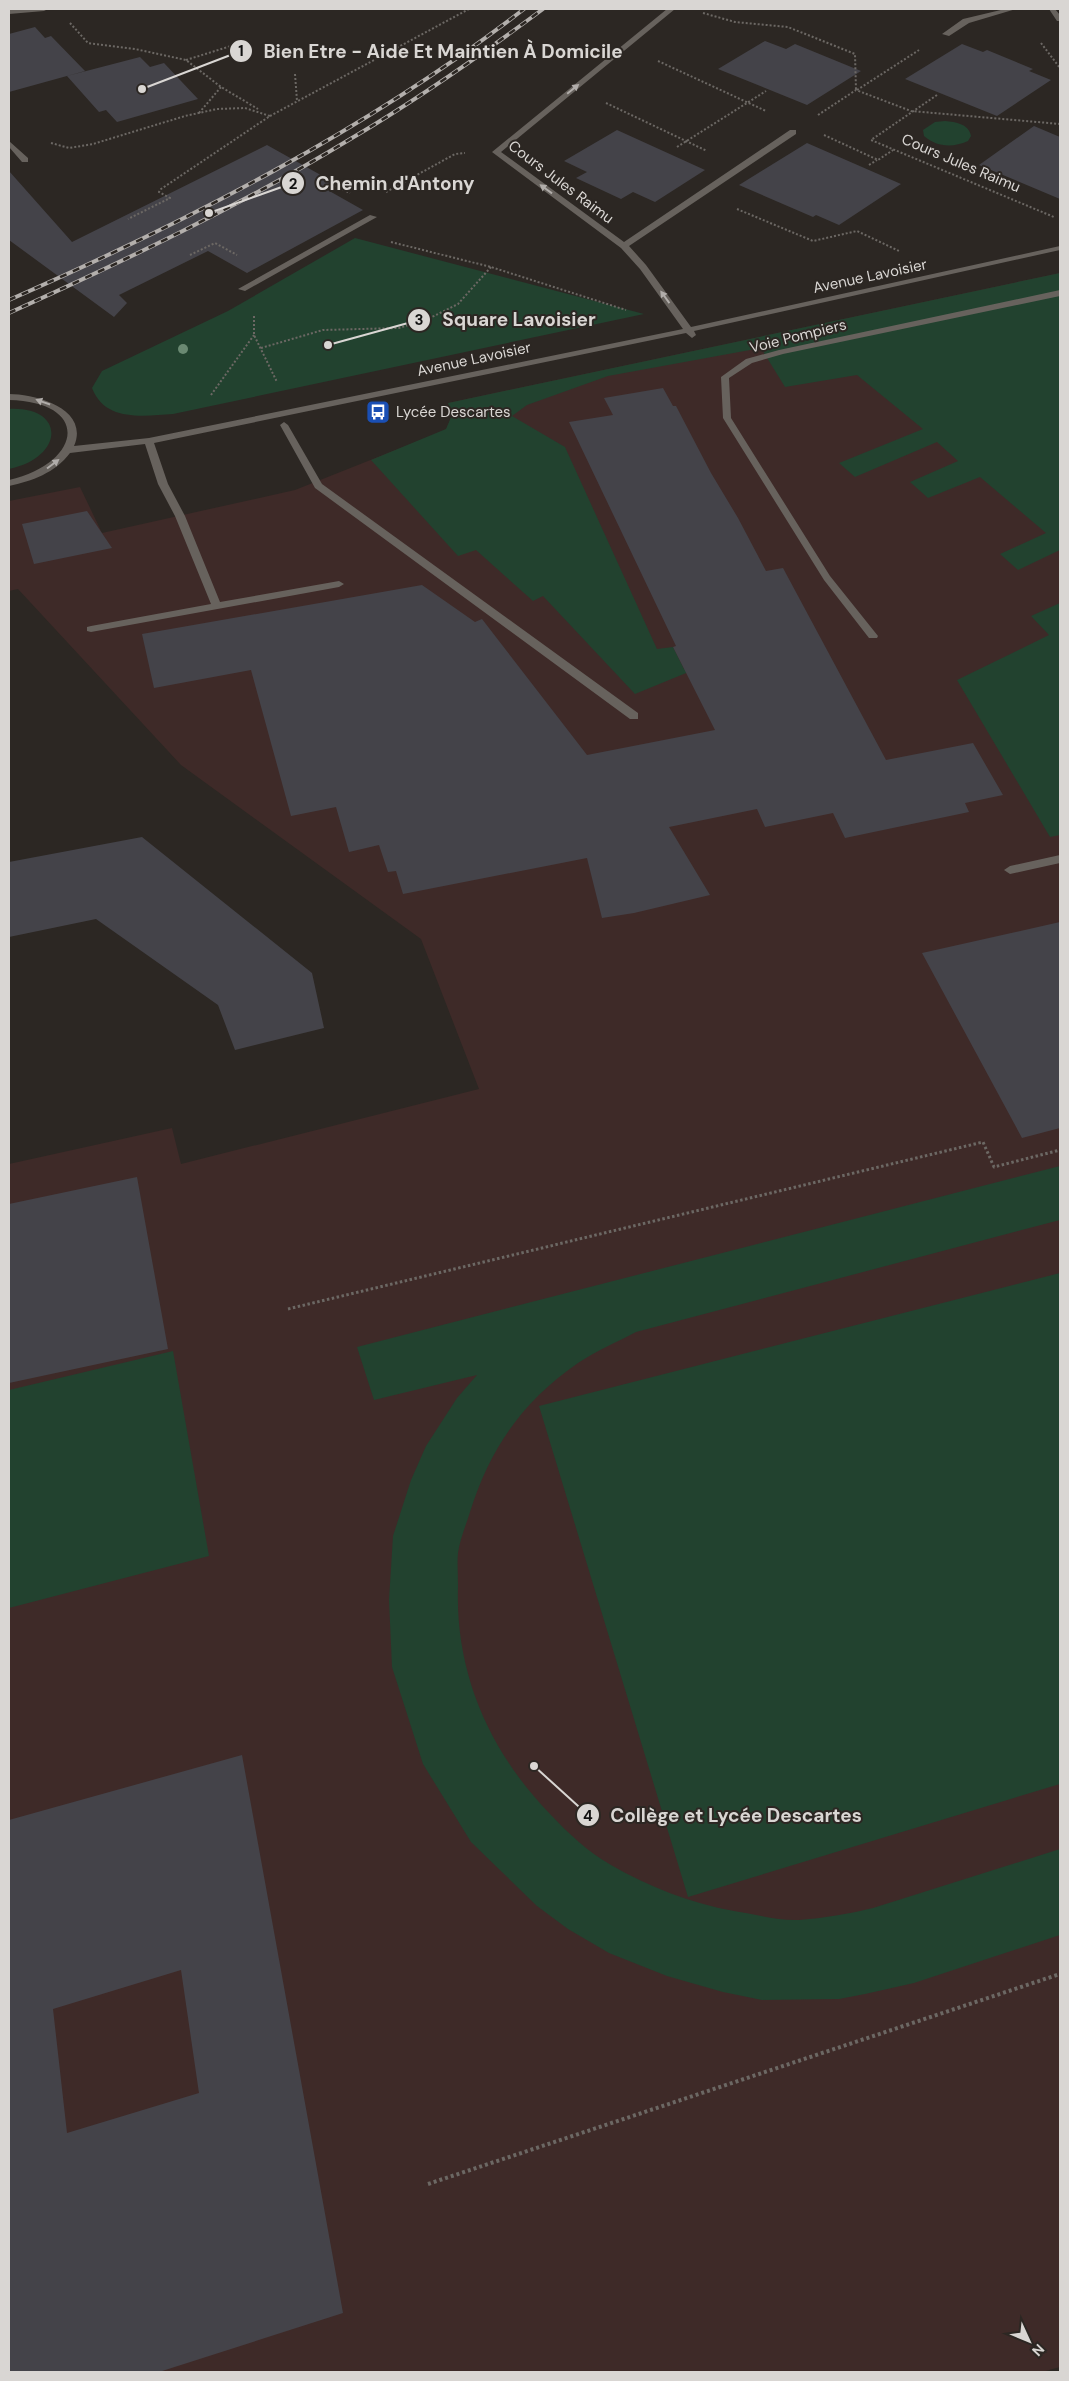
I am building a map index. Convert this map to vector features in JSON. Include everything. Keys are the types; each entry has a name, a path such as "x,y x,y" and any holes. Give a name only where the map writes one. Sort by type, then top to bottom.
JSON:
{"street":[{"path":"9,12 44,9"},
{"name":"Cours Jules Raimu","path":"671,9 496,152 624,246 644,267 691,333"},
{"path":"946,34 966,21 1012,9"},
{"path":"1052,9 1060,19"},
{"path":"624,246 793,132"},
{"path":"9,143 25,160"},
{"path":"242,289 373,217"},
{"name":"Avenue Lavoisier","path":"67,450 149,441 290,411 691,333 1060,248"},
{"name":"Voie Pompiers","path":"872,636 827,578 727,418 725,377 749,361 782,352 1060,292"},
{"path":"9,397 32,398 49,403 62,411 70,421 73,433 62,458 48,469 26,479 9,483"},
{"path":"284,425 318,486 634,716"},
{"path":"149,441 163,484 180,516 217,606"},
{"path":"92,629 339,584"},
{"path":"1010,870 1060,859"}],"path":[{"path":"128,219 170,198 160,192 161,189 270,116 469,9"},
{"path":"698,11 735,22 788,27 855,54 856,90"},
{"path":"64,16 88,43 135,49 186,60 221,87 270,116"},
{"path":"818,116 946,34"},
{"path":"186,60 247,41"},
{"path":"626,45 770,113"},
{"path":"295,74 297,101"},
{"path":"198,113 221,87"},
{"path":"574,88 740,167"},
{"path":"856,90 911,111 1060,124"},
{"path":"677,146 766,91"},
{"name":"Cours Jules Raimu","path":"937,95 870,140 1060,220"},
{"path":"46,140 56,147 69,148 98,144 176,117 221,109 259,109"},
{"path":"820,133 878,160"},
{"path":"869,165 893,150"},
{"path":"379,196 455,154 496,152"},
{"path":"700,193 813,241 857,231"},
{"path":"353,229 397,243 491,267 634,312"},
{"path":"190,256 215,243 232,252"},
{"path":"261,348 323,330 399,328 430,318 458,304 491,267"},
{"path":"242,289 254,305 254,335 290,411"},
{"path":"174,435 220,386 254,335"},
{"path":"288,1309 983,1142 994,1167 1060,1150"},
{"path":"428,2184 1060,1974"}],"shaded area":[{"path":"1060,273 1060,2367 1042,2372 9,2372 9,1164 172,1128 181,1164 479,1089 421,939 181,765 18,589 9,591 9,501 80,487 102,533 295,490 446,430 452,415 448,403"}],"green space":[{"path":"945,121 965,126 971,136 968,141 956,145 945,145 929,140 924,136 923,130 935,122"},
{"path":"355,238 644,314 173,414 138,416 115,412 98,399 92,388 102,371 228,311"},
{"path":"1060,273 1060,550 1018,570 1000,554 1046,533 980,477 928,498 910,482 958,461 937,442 855,477 839,463 923,429 857,375 785,387 761,348 608,376 527,405 512,416 565,447 657,649 673,647 684,669 689,667 691,671 635,694 543,596 533,601 476,550 458,556 371,460 446,429 452,415 448,403"},
{"path":"9,409 28,410 41,415 49,424 51,433 49,444 41,454 27,463 9,469"},
{"path":"1060,603 1060,835 1050,837 957,680 1049,635 1031,616"},
{"path":"1060,1166 1060,1220 636,1332 578,1363 541,1393 525,1410 498,1447 478,1489 470,1512 460,1543 458,1565 459,1618 463,1649 470,1680 480,1709 493,1737 509,1764 528,1790 579,1842 603,1860 640,1880 702,1904 774,1918 799,1920 836,1916 873,1908 1060,1849 1060,1935 914,1983 865,1994 839,1999 762,2000 723,1992 667,1976 609,1953 568,1929 537,1906 471,1842 423,1764 392,1667 389,1600 393,1536 411,1480 426,1446 457,1398 477,1375 374,1400 357,1347"},
{"path":"1060,1273 1060,1784 688,1897 539,1406"},
{"path":"173,1351 209,1556 9,1608 9,1390"}],"building":[{"path":"35,27 45,38 51,36 85,71 9,92 9,34"},
{"path":"765,41 786,49 795,44 861,71 807,105 718,69"},
{"path":"962,44 983,52 987,50 1033,69 1029,71 1051,80 997,116 905,79"},
{"path":"140,57 150,67 164,63 198,99 117,122 106,110 99,112 67,76"},
{"path":"1034,126 1060,137 1060,199 979,165"},
{"path":"617,130 705,170 655,202 633,192 621,199 576,178 587,172 564,161"},
{"path":"807,143 901,184 839,225 816,215 813,217 739,185"},
{"path":"267,145 335,183 324,188 363,210 247,273 208,251 119,295 127,303 114,317 9,240 9,171 72,242"},
{"path":"663,388 673,406 676,406 766,571 783,568 886,760 973,743 1003,795 965,803 969,812 845,838 833,813 765,827 757,809 669,827 710,895 634,913 602,918 587,858 403,894 396,871 388,872 379,845 349,852 336,807 291,816 251,670 154,688 142,634 422,585 475,622 482,619 587,755 715,730 673,647 676,646 569,422 613,415 604,398"},
{"path":"87,511 112,548 34,564 22,524"},
{"path":"142,837 312,973 324,1028 235,1050 218,1005 96,919 9,937 9,862"},
{"path":"1060,922 1060,1128 1022,1138 922,953"},
{"path":"137,1177 168,1349 9,1383 9,1204"},
{"path":"242,1755 343,2313 159,2372 9,2372 9,1820","holes":["181,1970 199,2093 67,2133 53,2009"]}],"railway":[{"path":"9,300 143,238 276,170 403,94 464,53 524,9"},
{"path":"9,313 183,231 310,163 425,92 543,9"}],"place":[{"name":"Bien Etre - Aide Et Maintien À Domicile","path":"142,89"},
{"name":"Chemin d'Antony","path":"209,213"},
{"name":"Square Lavoisier","path":"328,345"},
{"name":"Lycée Descartes","path":"378,412"},
{"name":"Collège et Lycée Descartes","path":"534,1766"}]}
